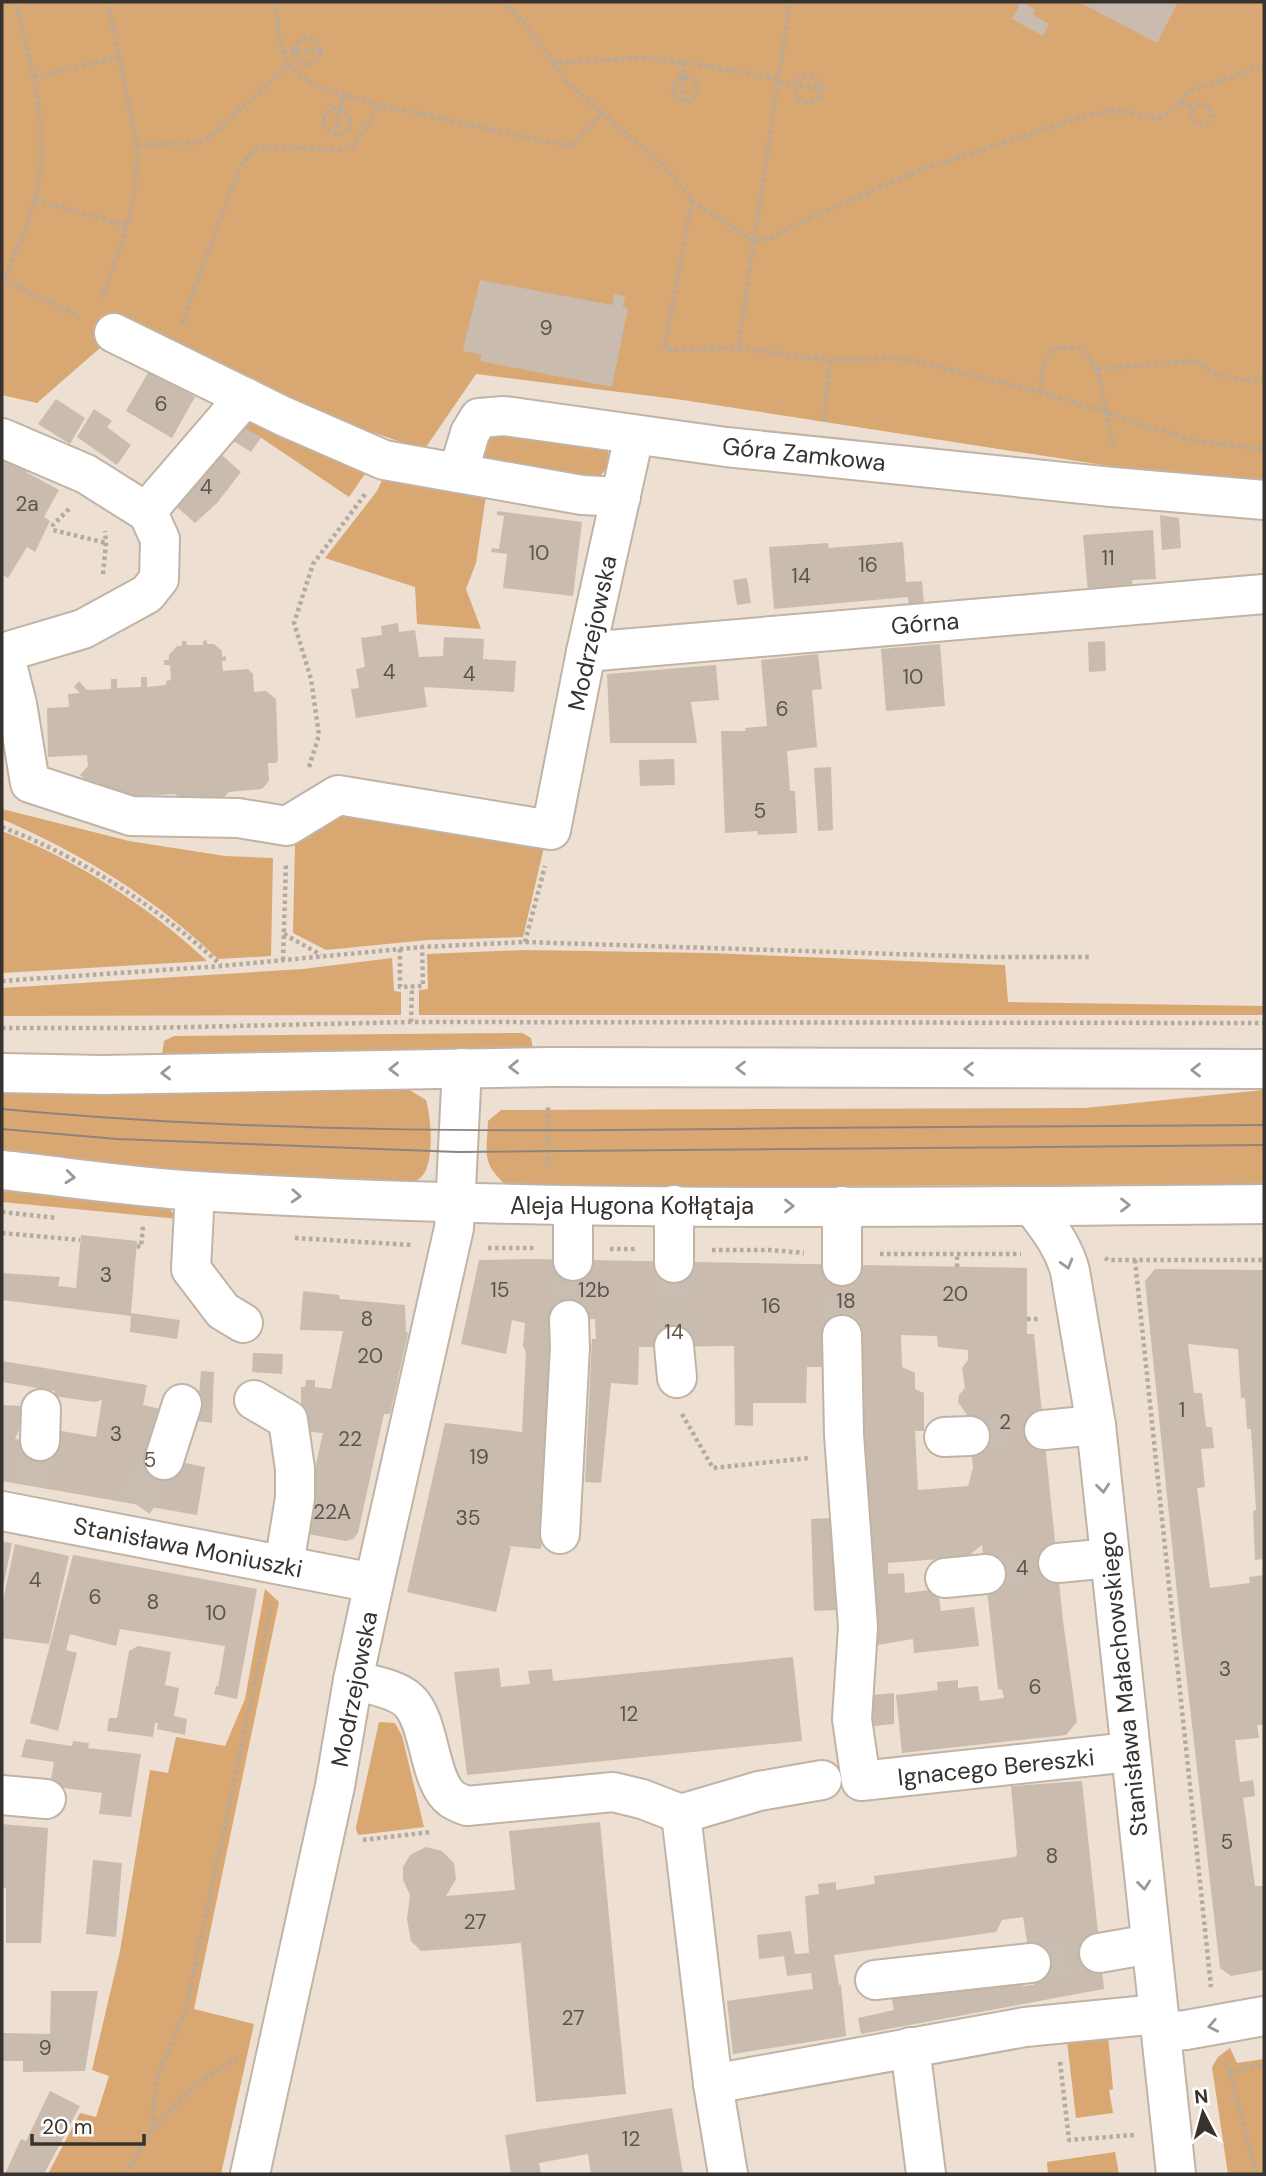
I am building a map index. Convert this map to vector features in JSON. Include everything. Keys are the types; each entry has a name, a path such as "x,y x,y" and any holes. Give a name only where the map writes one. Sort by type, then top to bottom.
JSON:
{"street":[{"path":"107,316 168,360 294,421 377,473 458,473 582,495 621,498"},
{"path":"146,512 245,397"},
{"name":"Góra Zamkowa","path":"458,473 470,433 480,418 504,416 634,436 1112,487 1264,500"},
{"name":"Modrzejowska","path":"548,847 586,653 634,436"},
{"path":"2,438 86,474 146,512 160,539 159,579 147,594 83,629 3,653 17,704 30,783 131,816 238,818 287,826 338,795 548,847"},
{"name":"Górna","path":"586,653 1264,594"},
{"path":"2,1073 102,1075 549,1067 1264,1069"},
{"name":"Modrzejowska","path":"250,2174 335,1786 353,1680 454,1228 462,1068"},
{"name":"Aleja Hugona Kołłątaja","path":"2,1170 195,1191 457,1203 842,1206 1264,1204"},
{"path":"195,1191 191,1269 223,1311 243,1323"},
{"path":"559,1205 573,1255"},
{"path":"674,1205 674,1256"},
{"path":"842,1206 842,1260"},
{"name":"Stanisława Małachowskiego","path":"1032,1206 1058,1241 1070,1271 1096,1425 1176,2174"},
{"path":"560,1534 570,1347 569,1320"},
{"name":"Ignacego Bereszki","path":"842,1335 844,1435 858,1627 852,1719 861,1781 1130,1752"},
{"path":"254,1400 288,1420 295,1469 295,1498 284,1565"},
{"path":"164,1460 182,1404"},
{"path":"1044,1430 1096,1425"},
{"name":"Stanisława Moniuszki","path":"19,1504 130,1519 284,1565 374,1583"},
{"path":"1058,1563 1110,1559"},
{"path":"945,1578 986,1574"},
{"path":"353,1680 395,1692 408,1699 417,1711 440,1783 451,1799 467,1806 613,1792 642,1799 681,1814 759,1791 822,1780"},
{"path":"2,1795 46,1799"},
{"path":"681,1814 713,2084 728,2174"},
{"path":"1099,1952 1150,1944"},
{"path":"875,1980 1031,1963"},
{"path":"713,2084 1056,2023 1159,2023 1186,2030 1264,2016"},
{"path":"910,2047 926,2174"}],"path":[{"path":"16,2 34,78 42,150 35,200 3,280 107,316 109,278 128,226 138,167 137,145 107,2"},
{"path":"276,2 282,51 290,64 309,82 344,96 571,146 603,112"},
{"path":"435,2 446,2"},
{"path":"503,2 522,20 566,82 666,168 692,201 754,241 772,238 792,226 920,170 1035,131 1102,111 1116,110 1156,118 1165,116 1191,91 1264,65"},
{"path":"738,348 790,2"},
{"path":"308,39 315,42 320,52 313,63 305,64 297,60 294,51 296,44 308,39"},
{"path":"282,51 320,52"},
{"path":"34,78 119,57"},
{"path":"554,62 642,58 683,62 821,89"},
{"path":"683,62 683,101"},
{"path":"137,145 195,143 208,139 290,64"},
{"path":"809,76 819,82 821,89 815,99 806,101 799,97 796,85 801,78 809,76"},
{"path":"683,77 693,79 697,90 691,100 683,101 676,97 672,90 675,81 683,77"},
{"path":"335,134 344,96"},
{"path":"1181,101 1194,107"},
{"path":"1202,103 1208,107 1211,112 1208,121 1199,124 1194,121 1191,112 1194,107 1202,103"},
{"path":"168,360 236,177 253,150 343,150 354,145 380,105"},
{"path":"334,109 348,115 349,126 344,132 335,134 328,130 325,118 334,109"},
{"path":"35,200 128,226"},
{"path":"692,201 666,350 738,348 830,360 901,358 1040,392 1201,442 1264,449"},
{"path":"1040,392 1043,364 1055,348 1080,348 1090,356 1098,369 1113,442"},
{"path":"824,409 830,360"},
{"path":"1098,369 1195,361 1212,372 1246,381 1264,377"},
{"path":"283,960 287,826 319,735 311,679 294,623 313,564 377,473"},
{"path":"72,505 53,525 53,530 106,543"},
{"path":"100,524 107,534 105,571 100,581"},
{"path":"2,827 44,843 141,900 183,930 221,966"},
{"path":"525,942 548,847"},
{"path":"284,934 322,956"},
{"path":"2,981 221,966 400,948 525,942 973,956 1090,957"},
{"path":"400,948 400,987 423,986 422,947"},
{"path":"411,1022 412,986"},
{"path":"2,1027 145,1028 411,1022 1264,1023"},
{"path":"550,1023 549,1067 559,1205"},
{"path":"137,1247 141,1247 143,1226"},
{"path":"2,1233 80,1240"},
{"path":"480,1248 573,1255 674,1256 770,1250 842,1260 957,1254 1026,1254"},
{"path":"1098,1253 1108,1260 1264,1260"},
{"path":"957,1254 957,1267"},
{"path":"1135,1260 1211,1985"},
{"path":"676,1362 682,1418 713,1468 815,1457"},
{"path":"155,2127 153,2108 158,2075 186,2009 272,1601"},
{"path":"370,1839 416,1834"},
{"path":"1198,1972 1209,1970"},
{"path":"1056,2023 1069,2140 1134,2135"},
{"path":"125,2174 155,2127 197,2083 244,2054"},
{"path":"1256,2174 1230,2072 1264,2065"}],"shaded area":[{"path":"2,2 1264,2 1264,490 683,400 476,374 424,450 108,341 37,403 2,395"},
{"path":"241,415 371,465 349,497 260,437 232,423"},
{"path":"486,431 605,446 610,456 609,466 599,477 579,484 482,461"},
{"path":"386,472 487,489 476,563 466,589 481,629 417,624 415,587 325,558 377,491"},
{"path":"2,809 129,841 225,856 273,858 271,956 218,959 169,916 116,879 61,847 2,819"},
{"path":"342,814 544,847 523,937 427,940 326,950 293,933 295,845 300,833"},
{"path":"2,831 58,856 110,886 160,921 207,961 2,973"},
{"path":"525,950 709,953 1005,965 1008,1002 1264,1006 1264,1015 419,1015 419,990 428,989 427,954"},
{"path":"392,958 394,991 401,992 401,1015 2,1016 2,988 303,969"},
{"path":"522,1033 531,1038 533,1049 162,1054 164,1041 174,1036"},
{"path":"408,1089 426,1100 431,1139 426,1169 418,1180 406,1184 180,1170 2,1152 2,1093 135,1095 240,1090"},
{"path":"1264,1090 1264,1184 608,1187 504,1183 492,1169 487,1155 488,1121 501,1110 1085,1108"},
{"path":"2,1191 168,1208 179,1219 2,1202"},
{"path":"265,1589 279,1602 194,2009 254,2024 221,2174 48,2174 80,2113 96,2117 109,2076 92,2070 120,1951 150,1770 168,1773 176,1737 225,1746 245,1699"},
{"path":"379,1722 395,1723 402,1736 424,1827 359,1835 356,1827"},
{"path":"1108,2036 1113,2089 1109,2090 1113,2113 1076,2118 1067,2041"},
{"path":"1230,2048 1237,2063 1264,2059 1264,2174 1228,2174 1212,2067 1218,2057"},
{"path":"1115,2152 1119,2174 1048,2174 1047,2162"}],"building":[{"path":"1021,2 1036,10 1033,15 1049,24 1043,36 1012,19"},
{"path":"1079,2 1178,2 1157,43"},
{"path":"480,280 612,305 614,294 625,296 623,307 628,308 612,387 480,361 482,355 464,351"},
{"path":"149,371 195,397 172,438 126,411"},
{"path":"56,399 85,418 70,444 38,424"},
{"path":"94,409 112,421 107,427 131,445 117,465 77,437"},
{"path":"236,422 261,438 251,452 226,436"},
{"path":"216,450 241,472 217,503 195,523 170,501"},
{"path":"15,454 31,462 26,472 59,490 44,517 50,521 35,552 27,547 8,578 2,575 2,460 9,463"},
{"path":"497,511 582,522 573,596 503,588 507,554 491,552 492,548 499,549 504,516 497,515"},
{"path":"1160,515 1179,518 1181,548 1162,550"},
{"path":"1153,530 1156,579 1132,580 1133,589 1088,593 1083,535"},
{"path":"903,542 906,582 922,581 924,605 909,607 908,597 774,609 769,547 828,543 829,548"},
{"path":"747,578 751,603 737,605 733,580"},
{"path":"398,623 399,632 415,630 419,657 443,656 444,637 484,639 483,659 516,661 514,692 424,687 427,707 356,718 351,689 359,688 356,669 365,667 361,638 382,635 381,626"},
{"path":"207,640 207,644 214,644 222,651 222,657 226,656 226,661 222,661 223,671 248,669 253,674 254,692 266,691 276,699 278,760 276,763 268,763 269,781 262,789 229,792 222,799 185,802 175,794 122,797 94,787 80,775 88,766 87,755 48,757 47,708 69,707 68,694 80,693 74,687 79,681 87,690 111,689 111,679 117,679 117,688 141,687 141,677 147,677 147,687 166,685 166,681 171,680 170,665 164,665 164,660 169,660 169,655 177,646 182,646 182,641 186,641 187,645 203,645 203,641"},
{"path":"1105,641 1106,671 1089,672 1088,642"},
{"path":"940,644 945,706 886,711 881,649"},
{"path":"818,654 822,689 812,690 817,747 787,751 790,791 795,791 797,833 725,833 721,731 746,731 745,728 767,726 761,660"},
{"path":"716,665 719,700 691,702 697,743 610,743 607,674"},
{"path":"674,759 675,785 640,786 639,760"},
{"path":"831,767 833,830 818,831 814,768"},
{"path":"81,1235 137,1241 131,1313 180,1320 177,1339 130,1332 131,1316 2,1300 2,1273 60,1277 58,1286 76,1288"},
{"path":"479,1260 1027,1268 1027,1334 1034,1334 1063,1621 1077,1722 1066,1735 902,1753 896,1695 938,1690 937,1682 958,1680 958,1688 978,1686 980,1701 1004,1698 1002,1690 998,1689 982,1545 967,1557 888,1563 888,1574 904,1573 905,1593 938,1589 941,1611 974,1607 979,1646 914,1653 913,1639 878,1645 874,1564 859,1566 836,1367 807,1367 806,1403 753,1403 753,1426 735,1425 734,1346 639,1347 638,1385 611,1383 601,1483 585,1482 592,1339 596,1339 595,1319 550,1320 549,1348 560,1350 541,1549 507,1546 511,1547 496,1612 407,1592 445,1423 522,1432 525,1323 512,1320 506,1354 461,1344","holes":["901,1335 937,1336 938,1347 968,1350 968,1360 962,1368 965,1388 959,1395 958,1402 967,1415 973,1468 968,1486 918,1490 915,1431 924,1431 924,1393 915,1389 915,1373 902,1367"]},
{"path":"1155,1269 1264,1270 1264,1559 1255,1560 1253,1511 1256,1510 1251,1429 1247,1429 1245,1398 1241,1398 1238,1349 1188,1344 1194,1393 1202,1393 1206,1427 1212,1427 1214,1448 1201,1449 1205,1487 1197,1488 1210,1588 1250,1583 1249,1577 1264,1575 1264,1725 1257,1725 1259,1738 1235,1740 1240,1782 1253,1780 1255,1796 1243,1798 1255,1886 1264,1886 1264,1970 1231,1976 1220,1968 1179,1612 1145,1281"},
{"path":"303,1291 339,1295 340,1299 405,1305 408,1333 390,1414 384,1414 358,1533 353,1539 346,1541 297,1532 323,1433 301,1431 301,1387 305,1387 306,1380 315,1380 315,1387 331,1389 343,1331 300,1330"},
{"path":"253,1353 283,1354 282,1374 252,1372"},
{"path":"2,1361 147,1385 143,1405 165,1410 175,1461 205,1467 197,1515 2,1481 2,1405 22,1406 15,1439 47,1444 50,1429 96,1437 102,1400 94,1402 54,1396 55,1391 2,1382"},
{"path":"201,1371 214,1372 212,1423 197,1421"},
{"path":"833,1518 838,1610 814,1611 811,1519"},
{"path":"2,1542 12,1543 3,1588 2,1587"},
{"path":"15,1544 69,1556 49,1644 2,1638 2,1605"},
{"path":"73,1555 257,1589 237,1699 214,1694 218,1686 225,1646 120,1629 116,1646 70,1634 66,1650 77,1653 58,1731 30,1723"},
{"path":"138,1646 171,1652 165,1685 179,1688 174,1716 187,1719 185,1735 157,1729 158,1723 155,1723 153,1737 107,1731 109,1718 117,1718 129,1651"},
{"path":"793,1657 802,1741 467,1775 454,1672 499,1668 501,1687 530,1684 528,1671 552,1669 553,1681"},
{"path":"894,1693 894,1724 864,1727 861,1696"},
{"path":"26,1739 72,1746 73,1741 89,1743 88,1748 141,1754 131,1817 99,1814 102,1793 50,1786 54,1762 21,1757"},
{"path":"1082,1781 1104,1989 861,2034 858,2018 894,2010 891,1995 1022,1981 1023,1986 1034,1985 1023,1917 1002,1920 996,1932 834,1955 841,1985 846,2036 733,2054 727,2001 813,1989 811,1973 787,1976 784,1956 759,1959 757,1935 791,1931 795,1954 809,1953 805,1896 819,1894 818,1884 836,1882 836,1890 875,1884 874,1876 1015,1857 1017,1854 1011,1786"},
{"path":"600,1822 626,2094 536,2102 521,1943 421,1951 411,1941 407,1919 410,1895 403,1880 403,1867 410,1855 426,1847 442,1851 454,1863 456,1879 446,1896 515,1890 509,1831"},
{"path":"2,1824 48,1828 41,1943 6,1943 6,1888 2,1888"},
{"path":"93,1860 122,1863 116,1937 86,1934"},
{"path":"51,1991 98,1991 85,2071 23,2072 23,2061 2,2061 2,2033 50,2034"},
{"path":"50,2091 80,2106 44,2174 5,2174 21,2139 26,2141"},
{"path":"672,2108 683,2174 591,2174 588,2154 539,2163 541,2174 511,2174 505,2135"}],"tunnel":[{"path":"569,1320 573,1261"},
{"path":"674,1263 674,1346"},
{"path":"842,1266 842,1335"},
{"path":"970,1436 1044,1430"},
{"path":"30,1485 40,1441"},
{"path":"134,1503 164,1460"},
{"path":"986,1574 1058,1563"},
{"path":"1031,1963 1099,1953"}],"tram line":[{"path":"2,1109 201,1123 401,1129 1264,1125"},
{"path":"2,1129 117,1139 458,1152 1264,1145"}]}
